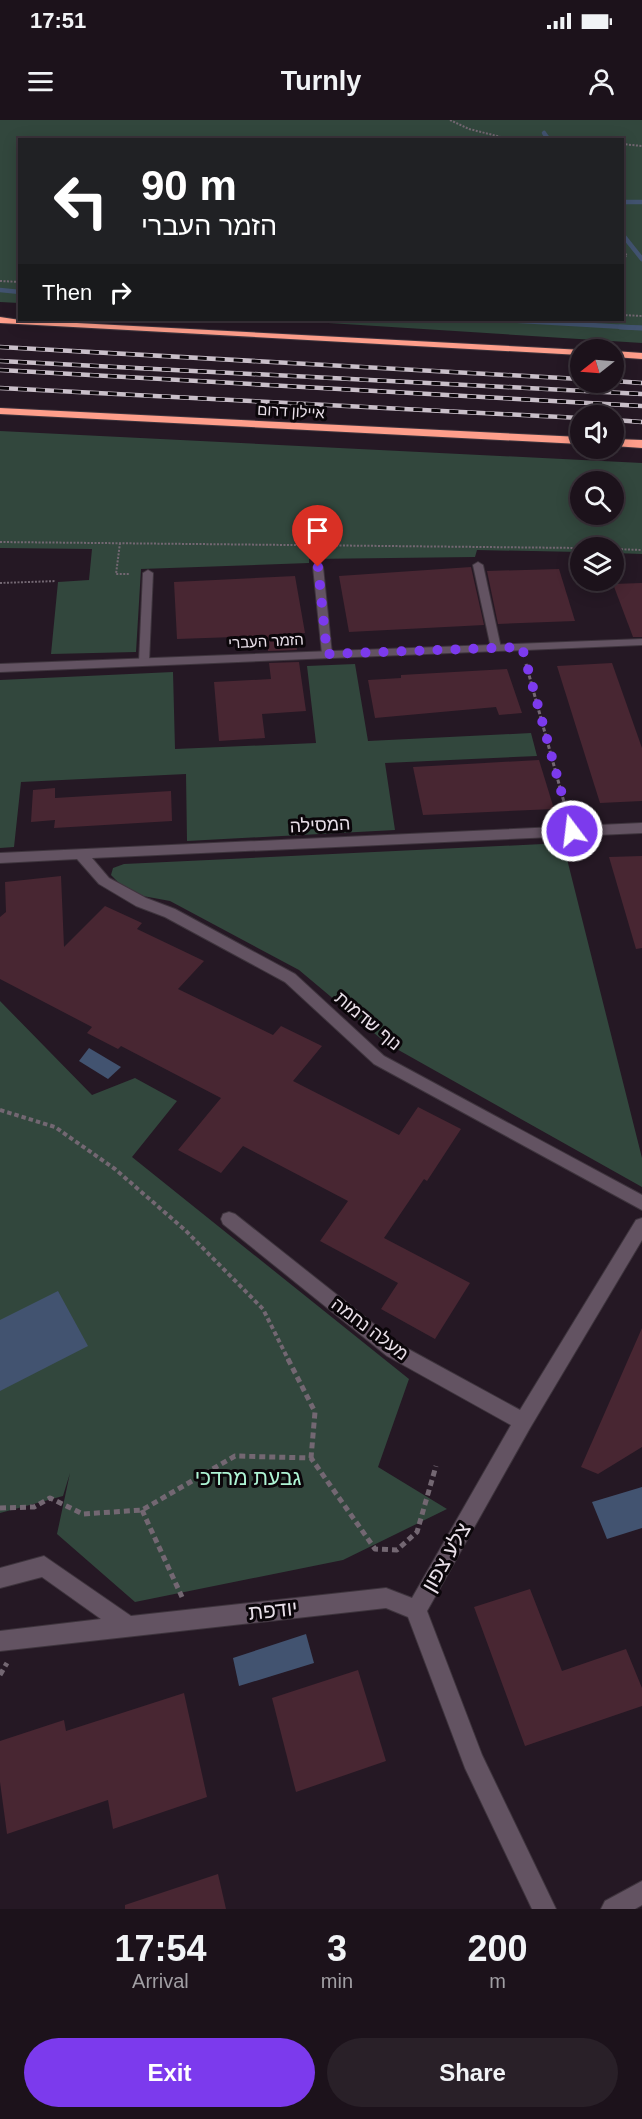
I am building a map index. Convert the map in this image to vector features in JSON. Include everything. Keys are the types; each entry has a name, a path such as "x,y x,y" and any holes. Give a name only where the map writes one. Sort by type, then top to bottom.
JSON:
{"highway":[{"path":"0,320 18,321"},
{"path":"18,321 570,351"},
{"path":"624,355 642,356"},
{"name":"איילון דרום","path":"0,411 570,440"},
{"path":"624,443 642,444"}],"street":[{"name":"הזמר העברי","path":"0,668 642,642"},
{"name":"המסילה","path":"0,858 642,828"},
{"name":"נוף שדמות","path":"80,854 104,881 141,902 170,913 290,978 379,1060 642,1203"},
{"name":"מעלה נחמה","path":"229,1219 393,1350 522,1422"},
{"name":"צלע צפון","path":"544,1909 472,1760 416,1610 522,1422 642,1225"},
{"path":"0,1578 44,1566 128,1626"},
{"name":"יודפת","path":"0,1641 386,1598 416,1610"},
{"path":"613,1909 642,1892"}],"lane":[{"path":"478,565 496,648"},
{"path":"318,567 327,654"},
{"path":"144,662 148,573"}],"path":[{"path":"450,120 470,129 505,138"},
{"path":"624,144 642,146"},
{"path":"0,281 18,282"},
{"path":"624,315 642,316"},
{"path":"0,542 570,548"},
{"path":"120,543 116,574 148,573"},
{"path":"624,549 642,550"},
{"path":"0,583 56,581"},
{"path":"522,647 572,831"},
{"path":"0,1110 55,1127 115,1169 185,1230 263,1310 315,1412 311,1458 375,1549 397,1550 417,1532 436,1466"},
{"path":"0,1508 34,1507 50,1498 83,1514 142,1510 235,1456 311,1458"},
{"path":"142,1510 192,1619"}],"green space":[{"path":"0,120 642,120 642,343 624,342 624,339 579,339 297,321 624,321 624,138 18,138 18,303 0,302"},
{"path":"0,431 642,463 642,554 624,553 624,537 570,537 570,552 477,550 475,557 309,559 309,563 141,569 136,652 51,654 58,582 89,580 92,549 0,548"},
{"path":"355,664 368,741 531,733 537,756 385,763 395,830 187,841 186,774 21,782 14,847 0,848 0,680 173,672 175,749 316,743 307,666"},
{"path":"563,843 642,1158 642,1187 386,1043 299,970 170,901 143,896 121,885 111,875 113,868 124,864"},
{"name":"גבעת מרדכי","path":"0,1001 92,1095 135,1078 177,1101 132,1157 409,1379 378,1467 447,1509 343,1560 135,1602 57,1534 70,1473 63,1496 0,1513"}],"water":[{"path":"89,1048 121,1067 108,1079 79,1061"},
{"path":"58,1291 88,1346 0,1391 0,1320"},
{"path":"642,1487 642,1528 607,1539 592,1502"},
{"path":"306,1634 314,1663 239,1686 233,1658"}],"building":[{"path":"471,567 484,625 349,632 339,576"},
{"path":"559,569 575,621 498,624 487,571"},
{"path":"295,576 305,633 295,634 297,650 268,651 266,636 177,639 174,582"},
{"path":"642,583 642,637 633,637 616,591 624,591 624,584"},
{"path":"299,662 306,711 262,714 265,738 219,741 214,682 271,679 269,663"},
{"path":"612,663 642,748 642,801 600,803 557,666"},
{"path":"507,669 522,713 499,715 496,707 375,718 368,680 401,678 401,675"},
{"path":"539,760 554,809 423,815 413,767"},
{"path":"55,788 55,798 171,791 172,821 54,828 55,820 31,822 33,790"},
{"path":"642,856 642,948 636,949 609,857"},
{"path":"61,876 64,947 105,906 142,923 137,929 204,961 178,989 273,1035 281,1026 322,1046 293,1081 399,1135 418,1107 461,1129 427,1181 424,1179 384,1238 470,1283 435,1339 381,1309 398,1283 320,1241 348,1201 243,1146 221,1173 178,1150 221,1098 121,1046 118,1049 87,1033 92,1027 0,979 0,917 6,912 5,882"},
{"path":"642,1328 642,1447 598,1474 581,1467"},
{"path":"530,1589 562,1671 626,1649 642,1688 642,1706 525,1746 474,1607"},
{"path":"358,1670 386,1761 296,1792 272,1698"},
{"path":"184,1693 207,1797 113,1829 108,1800 7,1834 0,1782 0,1741 64,1720 66,1731"},
{"path":"218,1874 226,1909 125,1909 125,1905"}],"waterway":[{"path":"544,133 548,138"},
{"path":"624,202 642,202"},
{"path":"624,236 642,259"},
{"path":"0,290 18,292"},
{"path":"520,321 642,328 620,327"}],"railway":[{"path":"0,347 570,378"},
{"path":"0,361 642,394"},
{"path":"0,370 642,406"},
{"path":"624,382 642,383"},
{"path":"0,388 570,417"},
{"path":"624,421 642,422"}],"route":[{"path":"318,567 327,654 522,647 572,831"}]}
